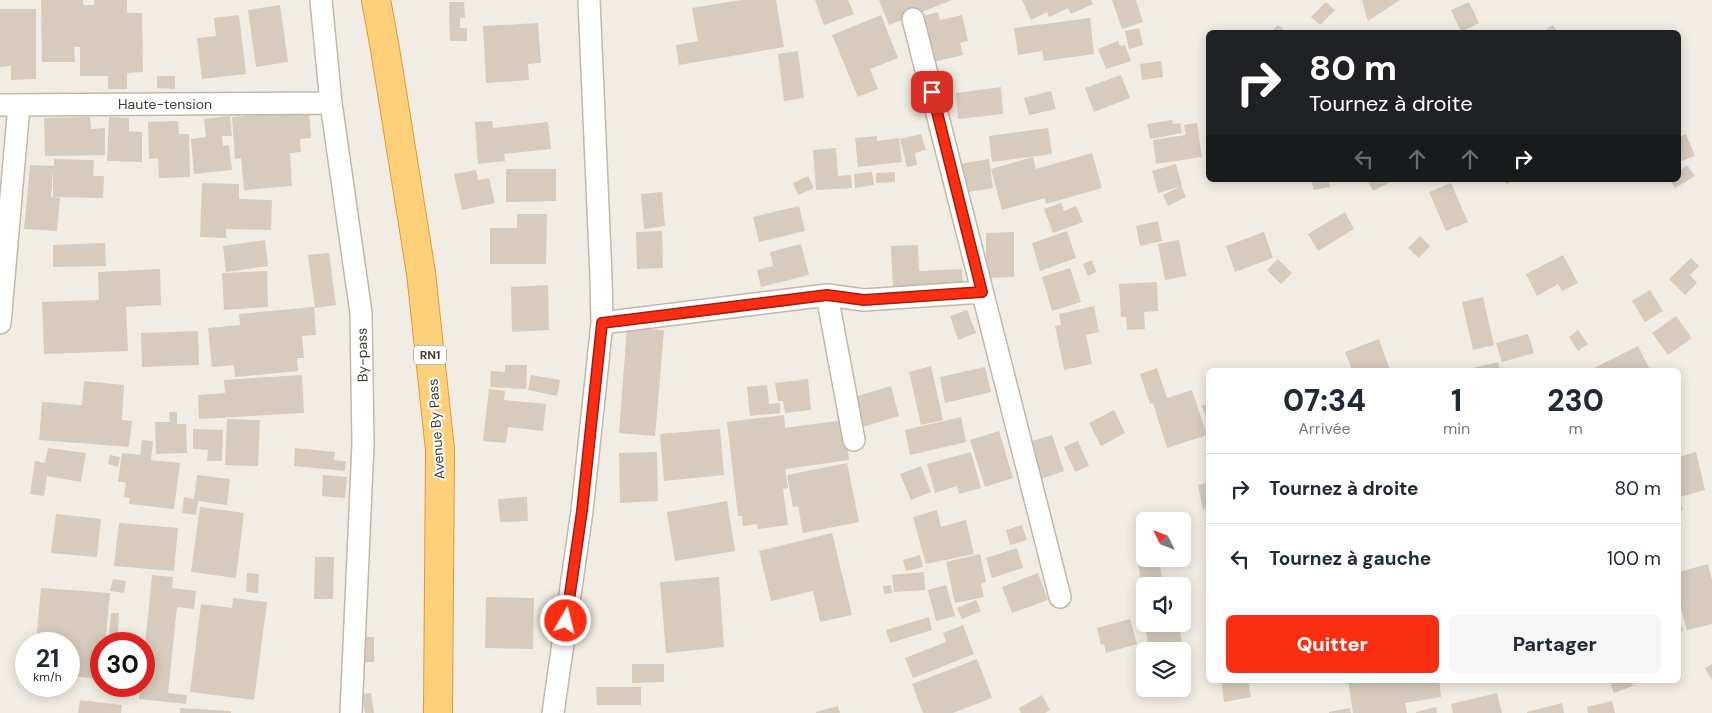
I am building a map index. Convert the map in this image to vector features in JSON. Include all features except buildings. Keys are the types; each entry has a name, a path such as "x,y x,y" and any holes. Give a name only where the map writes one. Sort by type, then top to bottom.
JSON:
{"highway":[{"name":"Avenue By Pass","path":"376,0 421,273 440,450 438,713"}],"street":[{"name":"By-pass","path":"320,0 331,103 361,313 363,444 351,713"},
{"path":"553,713 582,511 602,323 601,257 589,0"},
{"path":"913,19 1060,597"},
{"name":"Haute-tension","path":"10,105 331,103"},
{"path":"0,323 10,105"},
{"path":"602,323 827,295 864,300 982,292"},
{"path":"827,295 854,440"}],"route":[{"path":"566,621 582,511 602,323 827,295 864,300 982,292 932,92"}]}
